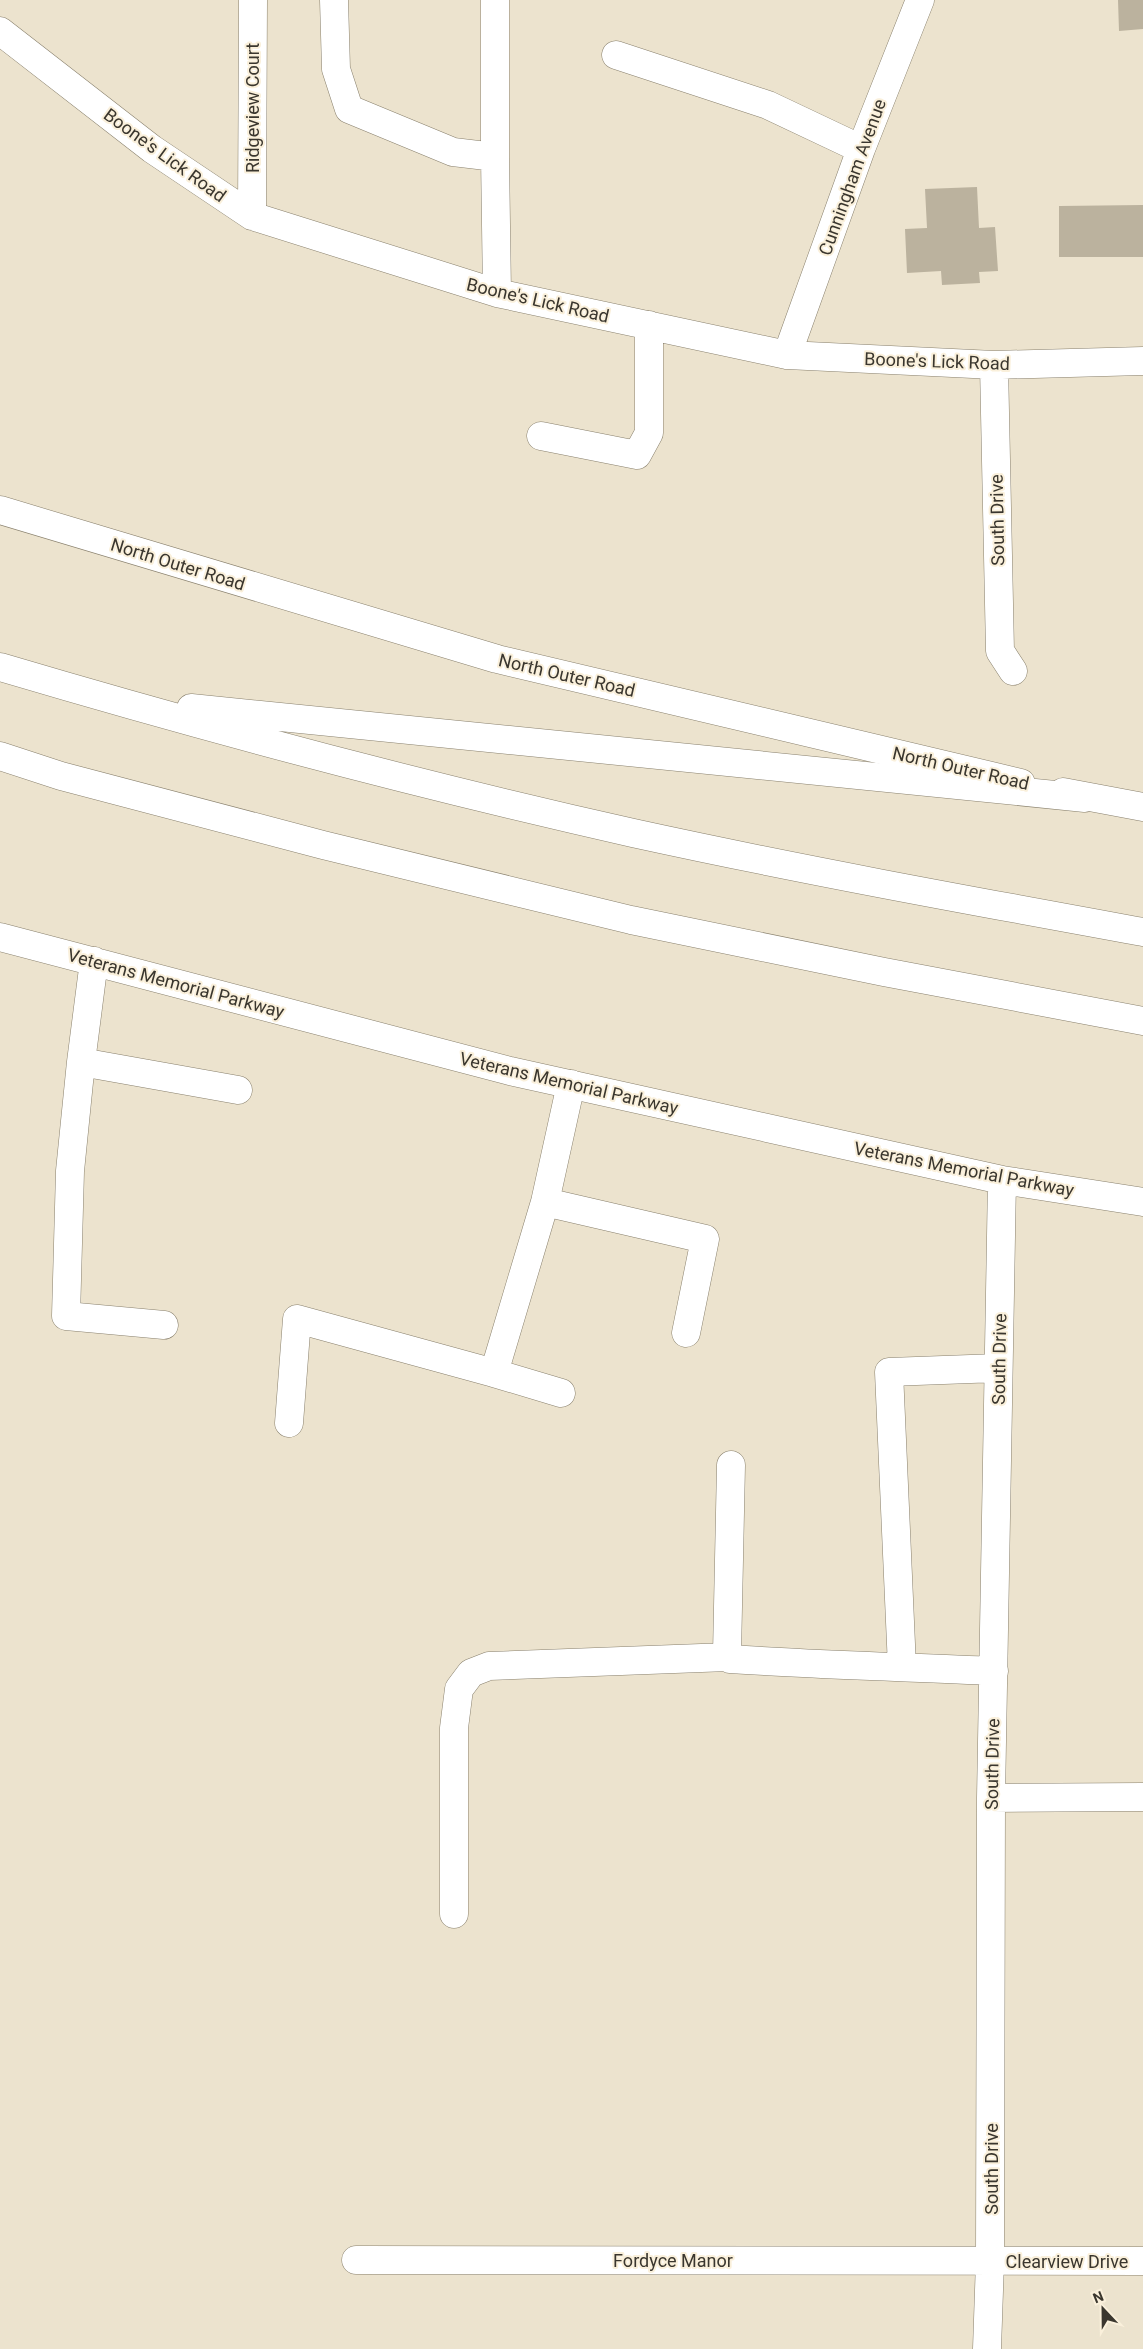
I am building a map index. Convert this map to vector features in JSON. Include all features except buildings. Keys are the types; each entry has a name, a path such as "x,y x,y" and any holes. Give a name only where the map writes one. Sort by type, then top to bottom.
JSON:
{"main road":[{"name":"Ridgeview Court","path":"252,216 253,0"},
{"path":"334,0 336,70 348,109 453,152 495,157"},
{"path":"495,0 497,293"},
{"name":"Cunningham Avenue","path":"788,355 861,149 920,0"},
{"name":"Boone's Lick Road","path":"0,31 152,149 252,216 497,293 788,355 994,365 1143,362"},
{"path":"616,56 768,105 861,149"},
{"path":"541,436 637,455 649,433 648,325"},
{"name":"South Drive","path":"994,365 1000,651 1013,671"},
{"name":"North Outer Road","path":"0,510 497,659 1086,798 1143,807"},
{"path":"0,667 112,700 371,771 633,833 894,887 1143,932"},
{"path":"112,700 1086,798"},
{"path":"0,756 62,776 323,845 631,920 884,972 1143,1021"},
{"name":"Veterans Memorial Parkway","path":"0,937 510,1071 1002,1180 1143,1202"},
{"path":"94,961 70,1171 66,1316 164,1325"},
{"path":"81,1062 238,1090"},
{"path":"494,1373 545,1202 570,1084"},
{"name":"South Drive","path":"987,2349 990,2261 991,1798 1002,1180"},
{"path":"545,1202 705,1239 686,1333"},
{"path":"289,1423 296,1319 562,1393"},
{"path":"902,1667 890,1372 998,1368"},
{"path":"728,1657 731,1465"},
{"path":"454,1914 454,1728 459,1689 471,1673 489,1666 728,1657 730,1659 822,1666 902,1667 994,1672"},
{"path":"991,1798 1143,1797"},
{"name":"Fordyce Manor","path":"356,2260 990,2261"},
{"name":"Clearview Drive","path":"990,2261 1143,2261"}]}
